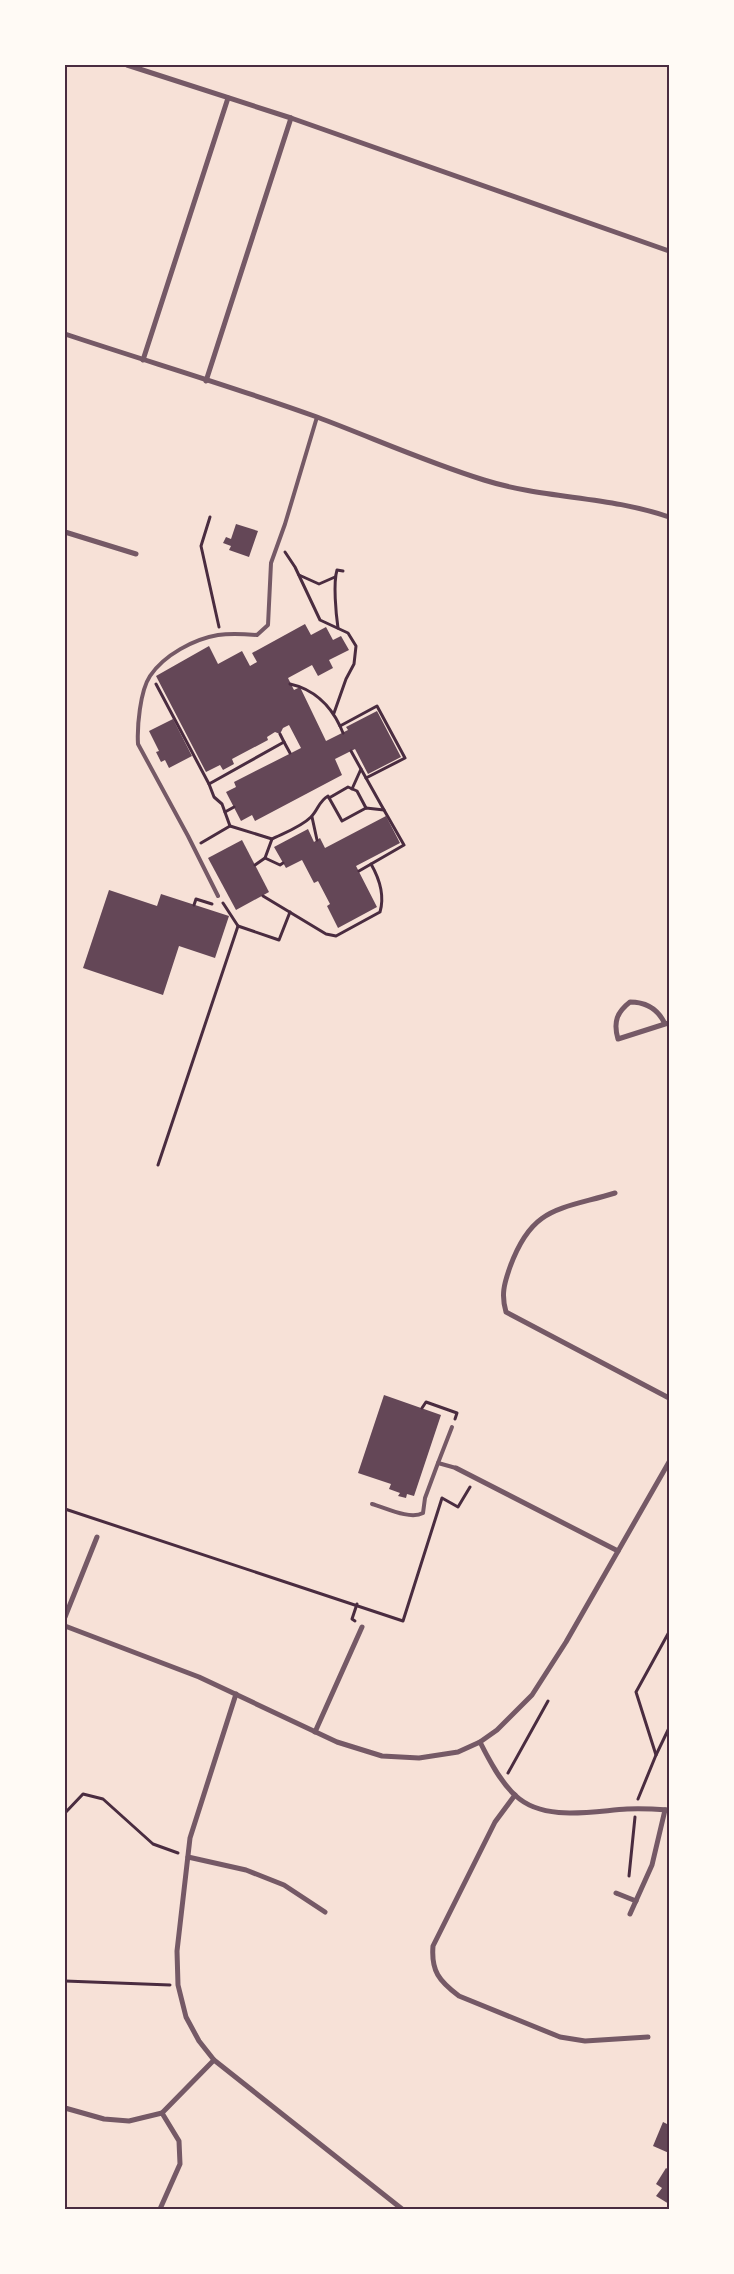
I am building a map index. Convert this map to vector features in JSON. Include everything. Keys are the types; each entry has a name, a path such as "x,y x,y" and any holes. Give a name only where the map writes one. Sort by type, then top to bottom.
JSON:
{"street":[{"path":"127,65 291,118 669,251"},
{"path":"143,360 228,98"},
{"path":"206,381 291,118"},
{"path":"65,334 317,417 404,453 516,490 642,508 669,517"},
{"path":"65,532 136,554"},
{"path":"630,1002 647,1003 667,1024 618,1039 616,1032 618,1012 630,1002"},
{"path":"615,1193 546,1214 532,1225 518,1244 503,1286 502,1299 506,1312 669,1398"},
{"path":"65,1626 198,1677 315,1732 382,1756 419,1758 458,1752 480,1742 497,1730 532,1695 566,1642 669,1462"},
{"path":"456,1468 618,1551"},
{"path":"65,1617 97,1537"},
{"path":"315,1732 362,1627"},
{"path":"236,1694 190,1838 176,1951 178,1985 186,2018 199,2041 214,2060 402,2209"},
{"path":"480,1742 515,1795 523,1802 540,1809 559,1812 591,1813 637,1809 667,1810 652,1865 630,1914"},
{"path":"515,1795 495,1822 433,1946 432,1961 437,1975 444,1986 459,1996 560,2037 585,2041 648,2037"},
{"path":"188,1856 246,1870 284,1886 325,1912"},
{"path":"616,1892 636,1901"},
{"path":"65,2108 104,2119 129,2121 162,2113 214,2060"},
{"path":"160,2209 180,2164 179,2141 162,2113"}],"lane":[{"path":"218,896 194,847 138,744 137,729 142,700 151,674 163,660 197,642 221,635 257,635 268,625 271,563 285,524 317,417"},
{"path":"372,1504 411,1515 423,1513 424,1498 452,1427"},
{"path":"438,1463 456,1468"}],"path":[{"path":"210,518 201,546 221,635"},
{"path":"276,546 285,552 299,575 320,620 348,633 356,646 356,657 334,713"},
{"path":"338,629 335,577 337,570 343,571"},
{"path":"299,575 320,584 335,577"},
{"path":"151,674 209,784 214,798 222,804 230,826"},
{"path":"290,684 299,686 315,695 334,713 343,733"},
{"path":"340,726 377,706 400,750 404,758 366,778"},
{"path":"280,734 290,753"},
{"path":"209,784 284,742"},
{"path":"351,751 404,845 359,871"},
{"path":"352,789 361,769"},
{"path":"255,865 265,858 272,839 312,816 322,799 328,796 329,798 348,787 357,791 366,808"},
{"path":"329,798 342,821 366,808 384,810"},
{"path":"225,812 234,807"},
{"path":"312,816 317,840"},
{"path":"194,847 230,826 272,839"},
{"path":"265,858 280,865 283,863"},
{"path":"263,896 326,934 336,936 380,912 383,903 378,876 371,864"},
{"path":"218,896 238,926 279,940 290,912"},
{"path":"194,905 196,899 227,909"},
{"path":"158,1165 238,926"},
{"path":"422,1408 426,1402 457,1413 452,1427"},
{"path":"65,1509 357,1604 403,1621 442,1498 458,1507 476,1477"},
{"path":"357,1604 352,1619 362,1627"},
{"path":"656,1756 636,1692 669,1634"},
{"path":"504,1780 548,1701"},
{"path":"629,1876 639,1794 669,1728"},
{"path":"65,1813 83,1794 103,1800 153,1844 188,1856"},
{"path":"65,1981 178,1985"}],"building":[{"path":"236,524 258,531 249,557 229,550 231,546 223,543 226,537 231,539"},
{"path":"305,624 311,635 326,627 333,640 341,636 349,650 329,660 333,668 318,676 312,665 288,678 294,690 300,687 326,741 348,730 346,727 377,711 401,757 368,774 355,749 335,759 342,775 255,821 252,815 241,821 226,792 236,787 234,782 301,748 289,725 283,728 280,734 275,732 267,737 268,740 232,759 234,764 223,770 220,765 206,772 156,676 209,646 218,664 242,651 250,666 257,662 252,653"},
{"path":"173,719 192,756 169,768 165,760 161,762 156,752 159,751 149,731"},
{"path":"386,816 400,843 356,866 377,907 338,928 327,906 330,904 318,881 314,883 302,860 286,868 274,847 308,829 314,842 320,838 325,848"},
{"path":"242,840 269,892 236,910 208,858"},
{"path":"109,890 157,906 161,894 229,916 215,958 179,946 163,995 83,968"},
{"path":"384,1395 441,1415 414,1496 407,1494 406,1498 398,1496 400,1493 389,1489 391,1484 358,1473"},
{"path":"663,2122 669,2125 669,2153 653,2146"},
{"path":"666,2168 669,2170 669,2204 656,2196 662,2188 656,2184"}]}
